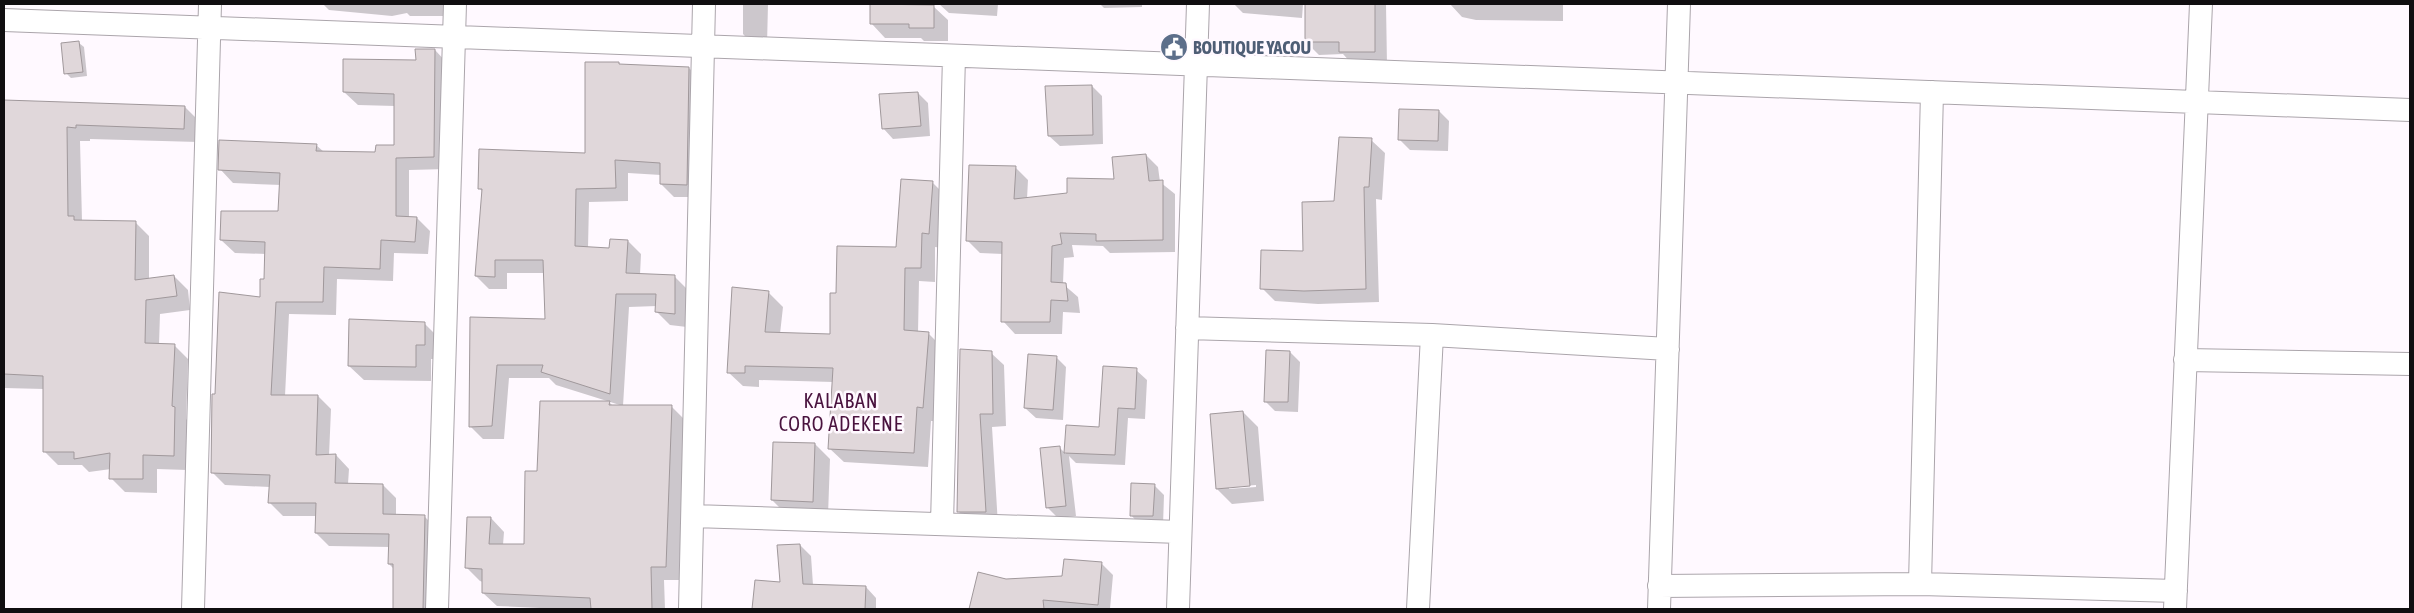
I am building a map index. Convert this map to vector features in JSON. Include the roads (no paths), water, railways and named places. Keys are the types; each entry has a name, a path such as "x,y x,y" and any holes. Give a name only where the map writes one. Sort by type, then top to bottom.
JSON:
{"street":[{"path":"193,609 210,4"},
{"path":"437,609 455,4"},
{"path":"690,609 704,4"},
{"path":"1178,609 1198,4"},
{"path":"1659,609 1679,4"},
{"path":"1659,586 1920,584 2175,600 2201,4"},
{"path":"4,20 2410,110"},
{"path":"942,524 954,56"},
{"path":"1920,584 1932,92"},
{"path":"1187,328 1432,335 1668,349"},
{"path":"1418,609 1432,335"},
{"path":"2186,360 2410,364"},
{"path":"692,516 1180,532"}],"place":[{"name":"BOUTIQUE YACOU","path":"1174,47"}],"district":[{"name":"KALABAN CORO ADEKENE","path":"841,412"}]}
